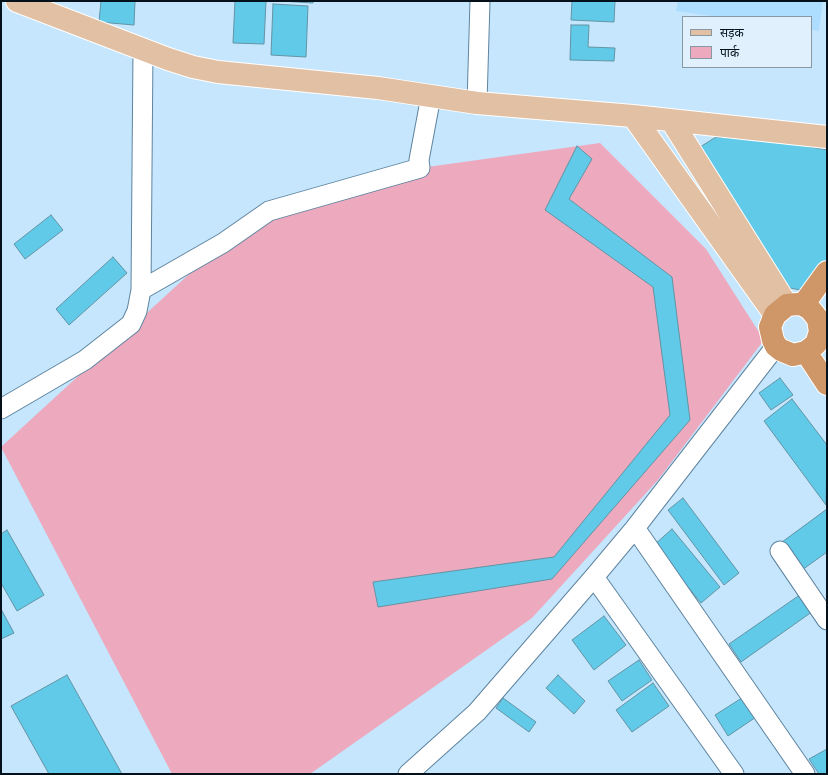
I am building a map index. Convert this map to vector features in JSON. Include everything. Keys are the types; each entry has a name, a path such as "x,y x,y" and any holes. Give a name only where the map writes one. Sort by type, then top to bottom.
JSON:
{"highway":[{"path":"795,310 827,272"},
{"path":"816,352 793,354 781,350 776,346 773,340 770,327 795,310 827,296"},
{"path":"795,310 818,319 820,332 816,352 827,384"}],"main road":[{"path":"17,1 51,7 143,49 193,67 218,72 378,88 477,103 632,116 827,138"},
{"path":"632,116 795,310"},
{"path":"671,120 795,310"}],"street":[{"path":"477,103 480,1"},
{"path":"1,408 85,360 131,324 137,311 141,290 143,49"},
{"path":"141,290 223,243 268,211 420,168 419,160 431,96"},
{"path":"408,774 477,712 594,576 635,528 776,346"},
{"path":"635,528 805,774"},
{"path":"780,551 827,620"},
{"path":"594,576 734,774"}],"shaded area":[{"path":"678,1 823,1 819,31 812,30 812,16 712,16 676,11"}],"green space":[{"path":"600,143 706,249 764,340 658,480 532,618 310,774 172,774 1,447 236,231 420,168"}],"building":[{"path":"101,1 135,1 134,25 99,22"},
{"path":"235,1 266,1 264,44 233,43"},
{"path":"281,1 313,1 313,3"},
{"path":"572,1 615,1 614,22 571,20"},
{"path":"273,4 308,6 306,57 271,55"},
{"path":"571,25 589,25 588,47 615,48 614,61 570,60"},
{"path":"716,137 789,143 827,150 827,259 806,286 800,290 790,288 783,279 700,147"},
{"path":"577,146 592,159 569,199 672,277 690,420 552,579 378,607 373,582 554,557 670,415 653,287 545,210"},
{"path":"51,215 63,230 25,259 14,244"},
{"path":"113,257 127,273 69,325 56,309"},
{"path":"780,378 793,395 771,410 759,393"},
{"path":"792,399 827,445 826,505 764,421"},
{"path":"683,498 739,573 724,585 668,510"},
{"path":"827,509 827,552 802,570 782,542"},
{"path":"672,529 720,587 701,603 654,545"},
{"path":"7,530 44,595 17,611 1,583 1,534"},
{"path":"804,592 816,609 741,662 729,644"},
{"path":"1,609 14,633 1,639"},
{"path":"604,616 626,645 594,670 572,640"},
{"path":"639,660 652,680 622,701 608,681"},
{"path":"67,675 122,774 49,774 11,706"},
{"path":"558,675 585,701 574,714 546,688"},
{"path":"653,683 669,706 632,732 616,710"},
{"path":"745,696 759,715 728,736 715,715"},
{"path":"503,698 536,722 529,732 496,708"},
{"path":"827,749 827,774 819,774 809,759"}]}
